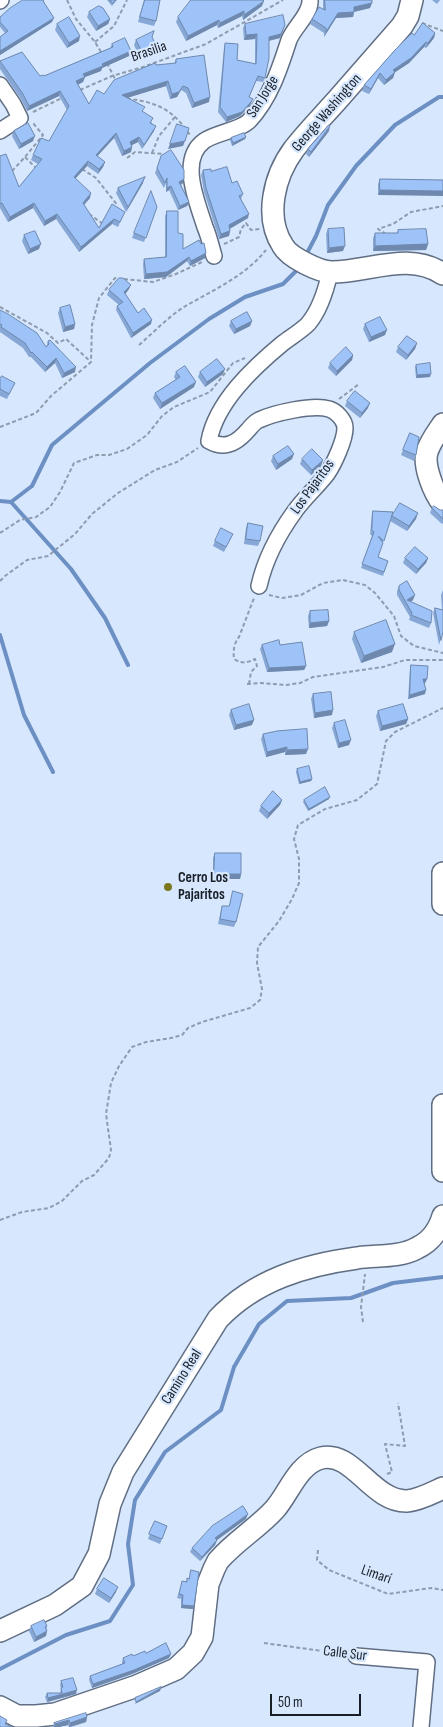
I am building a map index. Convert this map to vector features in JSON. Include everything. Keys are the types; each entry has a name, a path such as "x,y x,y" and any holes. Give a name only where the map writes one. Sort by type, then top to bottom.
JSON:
{"street":[{"name":"San Jorge","path":"198,147 204,141 248,123 276,80 291,36 307,11 310,0"},
{"name":"George Washington","path":"280,238 273,201 280,174 293,150 402,26 410,8"},
{"path":"0,86 20,118 0,131"},
{"path":"198,147 191,168 194,193 214,256"},
{"path":"280,238 321,269 416,263 434,268 443,274"},
{"path":"321,269 324,296 307,324 252,370 223,407 212,427 209,441 217,445 232,444 244,435 257,420 288,411 315,407 323,408"},
{"name":"Los Pajaritos","path":"259,586 263,566 278,538 295,510 328,472 342,440 346,427 342,418 330,409 323,408"},
{"path":"443,424 426,454 429,475 436,495 443,504"},
{"path":"443,873 443,904"},
{"path":"443,1107 443,1171"},
{"name":"Camino Real","path":"0,1631 55,1605 82,1586 99,1554 110,1504 123,1472 218,1319 229,1308 254,1289 283,1276 358,1257 404,1253 417,1248 435,1234 443,1216"},
{"path":"0,1707 17,1716 55,1714 137,1686 176,1669 193,1653 202,1637 208,1584 218,1561 275,1508 299,1474 310,1464 322,1458 336,1459 347,1465 387,1497 401,1501 415,1500 443,1488"},
{"name":"Calle Sur","path":"356,1656 427,1662 421,1727"}],"path":[{"path":"67,0 76,19 95,42 103,56"},
{"path":"95,42 114,26 127,0"},
{"name":"Brasilia","path":"78,91 112,76 144,67 206,44 283,0"},
{"path":"410,8 443,31"},
{"path":"107,63 112,76 118,84"},
{"path":"123,91 129,99 147,101 167,109 183,124 198,147"},
{"path":"20,118 70,95"},
{"path":"152,153 159,136 175,117"},
{"path":"10,173 43,135"},
{"path":"39,139 46,143"},
{"path":"127,158 135,152 164,154"},
{"path":"25,158 36,168"},
{"path":"80,168 96,178 118,206"},
{"path":"391,238 378,229 393,224 411,212 443,206"},
{"path":"87,212 103,224"},
{"path":"0,427 36,413 51,396 91,362 92,324 99,298 116,278 152,282 176,274 214,256 220,245 239,237 241,229 246,223 251,230 257,230 280,238 255,264 227,284 182,308 139,345"},
{"path":"0,307 47,333 58,343 66,338 91,362"},
{"path":"0,533 20,520 36,517 50,507 60,492 74,463 127,449 147,434 162,416 174,407 210,392 233,363 250,356"},
{"path":"323,408 348,394 359,384"},
{"path":"0,581 26,560 48,556 75,534 92,514 118,493 155,470 177,462 209,441"},
{"path":"443,653 414,646 401,636 394,616 375,593 365,585 343,580 323,583 300,595 282,598 269,595 259,586 236,641 233,654 234,659 239,662 247,663 256,659 257,666 251,672 248,684 286,685 300,683 313,677 383,667 405,660 443,660"},
{"path":"0,1220 22,1212 49,1208 62,1201 82,1180 94,1175 109,1158 111,1150 106,1114 111,1083 119,1066 132,1047 146,1042 182,1035 188,1028 250,1008 260,1000 262,989 256,963 258,947 279,921 292,899 298,883 298,859 294,839 298,825 325,809 357,800 377,784 386,741 395,732 443,708"},
{"path":"363,1322 361,1307 365,1274"},
{"path":"370,1484 392,1472 385,1444 404,1446 398,1403"},
{"name":"Limarí","path":"318,1550 317,1560 328,1570 388,1594 431,1588 443,1590"},
{"name":"Calle Sur","path":"264,1643 356,1656"}],"building":[{"path":"23,0 44,0 54,18 0,51 0,37 8,31 0,22 0,17"},
{"path":"145,0 160,0 156,21 140,17"},
{"path":"191,0 264,1 244,15 244,11 220,23 219,20 188,36 178,17"},
{"path":"325,0 372,0 372,3 354,7 354,12 338,13 326,32 326,28 312,19 319,7 325,10"},
{"path":"99,6 103,8 110,19 98,26 89,12"},
{"path":"283,15 285,25 281,34 269,37 269,58 265,78 258,76 249,97 253,99 242,112 227,117 220,107 225,43 238,44 237,60 256,64 257,34 246,35 245,24"},
{"path":"69,17 80,36 69,43 57,24"},
{"path":"423,23 435,33 428,43 426,42 411,58 393,70 395,72 386,80 380,73 371,89 364,85 412,33 414,35"},
{"path":"154,31 152,37 157,47 137,56 141,50 136,40"},
{"path":"125,38 131,51 83,74 85,77 76,81 89,104 97,90 104,94 114,80 155,63 156,65 176,63 176,59 204,55 210,97 194,103 188,88 183,86 179,92 172,94 168,81 122,95 145,107 142,111 153,118 150,123 156,126 144,145 139,137 130,142 132,147 124,151 116,133 96,155 105,162 99,169 88,161 74,177 91,193 83,203 99,228 112,204 125,212 120,222 114,219 81,247 57,214 45,221 34,203 10,217 2,203 0,204 0,156 6,154 19,187 42,159 33,155 41,138 49,141 69,106 60,91 29,106 0,61 22,52 40,76 44,76 113,47 112,44"},
{"path":"28,123 35,136 21,144 14,131"},
{"path":"177,124 189,128 185,141 170,144"},
{"path":"330,126 311,152 308,149"},
{"path":"244,133 246,137 233,143 231,138"},
{"path":"171,150 184,170 184,179 179,182 189,202 180,206 171,186 167,188 167,178 165,183 157,168 161,156"},
{"path":"227,167 232,183 237,181 243,194 239,196 249,214 229,225 230,231 221,234 206,188 203,170 211,169 211,171"},
{"path":"145,177 128,207 118,188"},
{"path":"380,179 443,180 443,191 380,190"},
{"path":"151,191 157,207 146,238 134,233"},
{"path":"167,211 178,211 178,233 183,234 183,249 199,240 201,244 204,243 206,253 191,261 189,257 167,272 146,274 144,259 166,257"},
{"path":"344,228 345,246 329,248 328,229"},
{"path":"426,229 428,244 375,246 375,233 398,233 398,230"},
{"path":"35,231 41,244 30,249 24,235"},
{"path":"119,278 123,278 131,285 124,292 138,313 144,308 152,320 133,333 117,306 123,302 109,290"},
{"path":"70,305 75,324 65,327 60,308"},
{"path":"0,310 37,333 46,347 50,340 76,367 64,373 56,358 47,367 31,353 25,343 1,327"},
{"path":"247,312 252,321 236,329 231,321"},
{"path":"380,317 387,330 371,337 365,324"},
{"path":"407,336 417,343 408,355 398,347"},
{"path":"346,347 353,355 337,371 330,363"},
{"path":"217,359 225,369 207,382 200,372"},
{"path":"430,363 431,374 417,375 416,365"},
{"path":"185,366 196,382 162,403 155,393 180,377 176,372"},
{"path":"2,376 15,383 9,394 0,389 0,379"},
{"path":"355,391 370,403 362,413 347,401"},
{"path":"410,433 419,437 416,455 403,450"},
{"path":"288,446 294,454 278,464 273,456"},
{"path":"312,449 323,460 312,470 302,459"},
{"path":"400,503 418,513 409,526 392,516"},
{"path":"434,506 443,510 443,519 432,508"},
{"path":"373,511 393,512 384,541 378,536 383,543 378,557 388,561 384,572 362,564 374,532 372,530"},
{"path":"248,523 263,526 260,541 246,539"},
{"path":"221,528 233,534 226,547 215,541"},
{"path":"415,547 428,558 418,569 405,558"},
{"path":"407,581 415,595 407,600 432,611 431,623 411,615 412,613 399,590 399,586"},
{"path":"435,608 443,610 441,640"},
{"path":"328,610 329,621 310,623 310,611"},
{"path":"386,620 395,644 364,656 354,632"},
{"path":"279,640 280,645 302,642 306,666 269,668 262,645"},
{"path":"411,665 428,666 427,679 423,679 426,690 410,695"},
{"path":"331,692 333,710 315,713 313,694"},
{"path":"249,704 254,720 236,725 231,710"},
{"path":"403,704 408,719 382,726 378,711"},
{"path":"345,720 351,740 339,743 334,723"},
{"path":"307,729 308,749 287,750 287,747 267,752 263,734"},
{"path":"309,766 312,779 300,782 297,769"},
{"path":"325,787 330,797 309,809 304,800"},
{"path":"273,791 282,800 269,813 261,806"},
{"path":"215,853 241,853 241,874 214,874"},
{"path":"233,891 243,894 236,922 220,919 222,906 229,906"},
{"path":"243,1506 248,1514 215,1538 217,1540 202,1557 192,1548 212,1526"},
{"path":"155,1521 167,1526 162,1539 149,1534"},
{"path":"191,1570 199,1572 194,1606 182,1605 183,1595 179,1594 182,1581 187,1582"},
{"path":"104,1578 118,1587 111,1598 97,1589"},
{"path":"44,1620 47,1631 36,1637 31,1626"},
{"path":"166,1643 171,1654 134,1670 93,1684 90,1676 125,1663 123,1658 132,1654 133,1656 145,1651 146,1653"},
{"path":"73,1678 77,1690 48,1698 47,1693 62,1693 61,1681"},
{"path":"161,1688 136,1702 135,1698"},
{"path":"86,1713 87,1717 70,1723 69,1720 54,1723"},
{"path":"0,1716 7,1720 5,1724 12,1727 0,1727"}],"waterway":[{"path":"306,255 316,236 328,205 356,166 395,125 439,97 443,97"},
{"path":"0,501 11,502 32,486 52,445 150,363 209,319 245,297 283,284 299,268"},
{"path":"11,502 71,569 105,618 128,665"},
{"path":"0,635 24,715 53,772"},
{"path":"0,1669 66,1635 110,1621 133,1585 128,1544 135,1500 165,1452 221,1410 234,1367 259,1324 287,1301 351,1298 393,1283 443,1277"}],"place":[{"name":"Cerro Los Pajaritos","path":"168,887"}]}
